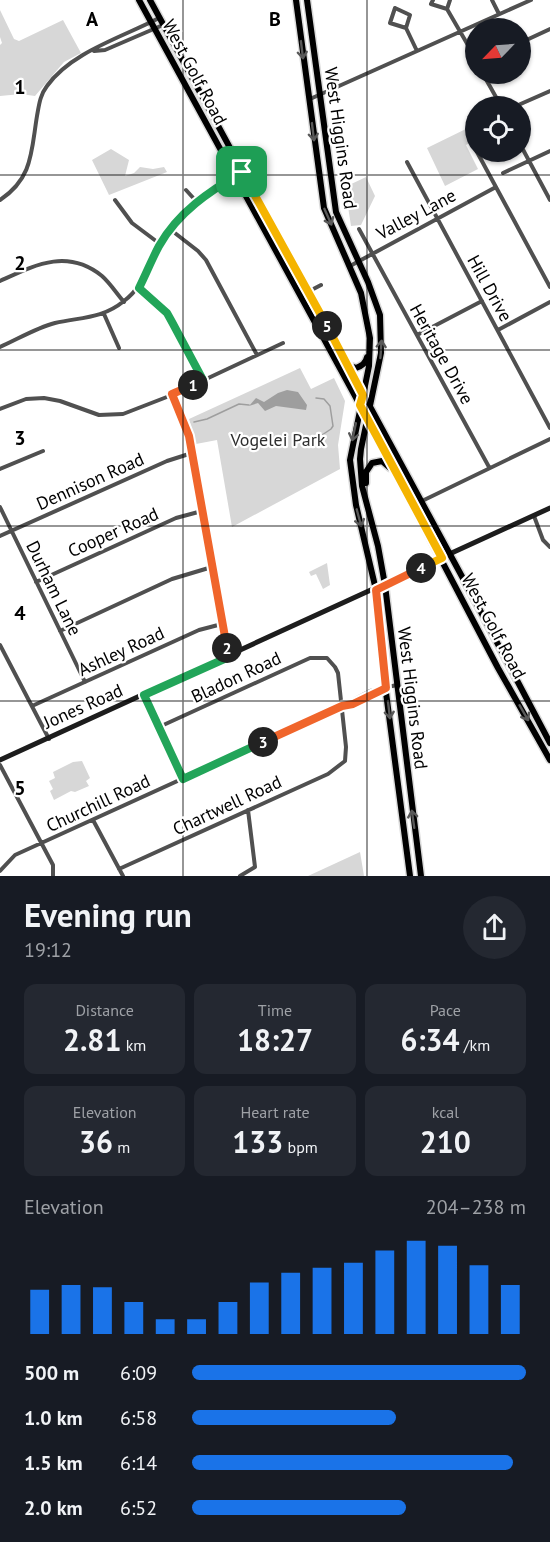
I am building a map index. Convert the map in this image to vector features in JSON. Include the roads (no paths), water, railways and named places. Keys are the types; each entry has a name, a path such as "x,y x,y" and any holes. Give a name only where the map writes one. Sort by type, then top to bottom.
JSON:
{"main road":[{"name":"West Golf Road","path":"139,0 360,405 498,668 550,760"},
{"name":"West Golf Road","path":"150,0 550,743"},
{"name":"West Higgins Road","path":"296,0 324,208 350,266 367,315 369,366 350,460 356,505 376,590 410,876"},
{"name":"West Higgins Road","path":"307,0 334,203 339,223 368,282 380,315 381,353 360,459 362,486 378,546 385,585 421,876"},
{"path":"347,364 356,368 363,365 370,348"},
{"path":"366,499 366,472 370,464 381,461 395,472"}],"street":[{"path":"433,0 431,4 447,9 465,40"},
{"path":"447,9 450,0"},
{"path":"492,0 499,14"},
{"path":"309,99 531,0"},
{"path":"406,28 390,23 395,8 410,15 406,28 417,51"},
{"path":"0,200 13,191 29,168 38,107 46,87 66,65 159,18"},
{"path":"90,51 105,50 163,25"},
{"path":"531,38 550,29"},
{"path":"531,99 550,91"},
{"path":"531,159 550,151"},
{"name":"Hill Drive","path":"407,162 550,428"},
{"path":"482,162 550,287"},
{"path":"502,172 524,162"},
{"path":"530,162 550,200"},
{"path":"0,347 54,323 104,314 123,302 139,288 160,244 196,201 242,172"},
{"name":"Valley Lane","path":"350,266 496,187"},
{"path":"186,190 196,201"},
{"path":"115,200 132,223 160,244"},
{"name":"Heritage Drive","path":"359,229 489,467"},
{"path":"171,230 206,260 258,355"},
{"path":"0,281 35,265 52,261 78,263 102,276 123,302"},
{"path":"300,296 321,285"},
{"path":"139,288 167,313 203,380"},
{"path":"417,335 482,301"},
{"path":"498,330 550,302"},
{"path":"104,314 119,348"},
{"path":"0,409 26,399 44,398 60,401 94,414 129,413 283,343"},
{"path":"172,394 186,426 225,641 231,656"},
{"path":"420,502 550,439"},
{"path":"0,470 43,451"},
{"name":"Dennison Road","path":"0,536 167,460 192,453"},
{"name":"Durham Lane","path":"0,507 85,682"},
{"name":"Jones Road","path":"0,763 550,508"},
{"name":"Cooper Road","path":"36,582 182,516 202,511"},
{"path":"534,516 543,540 550,547"},
{"path":"60,631 172,579 212,567"},
{"name":"Ashley Road","path":"32,706 199,630 222,624"},
{"path":"0,645 49,739"},
{"name":"Bladon Road","path":"159,727 310,658 327,658 337,669 342,706"},
{"name":"Churchill Road","path":"0,871 15,855 342,706 353,704 396,685"},
{"path":"144,695 183,779"},
{"name":"Chartwell Road","path":"119,869 328,774 345,761 342,706"},
{"path":"0,763 53,865 53,876"},
{"path":"240,876 255,867 248,810"},
{"path":"93,820 123,876"}],"waterway":[{"path":"316,398 324,399 330,406 333,426 322,435"},
{"path":"194,422 207,419 239,404 249,405"}],"park label":[{"name":"Vogelei Park","path":"278,439"}]}
